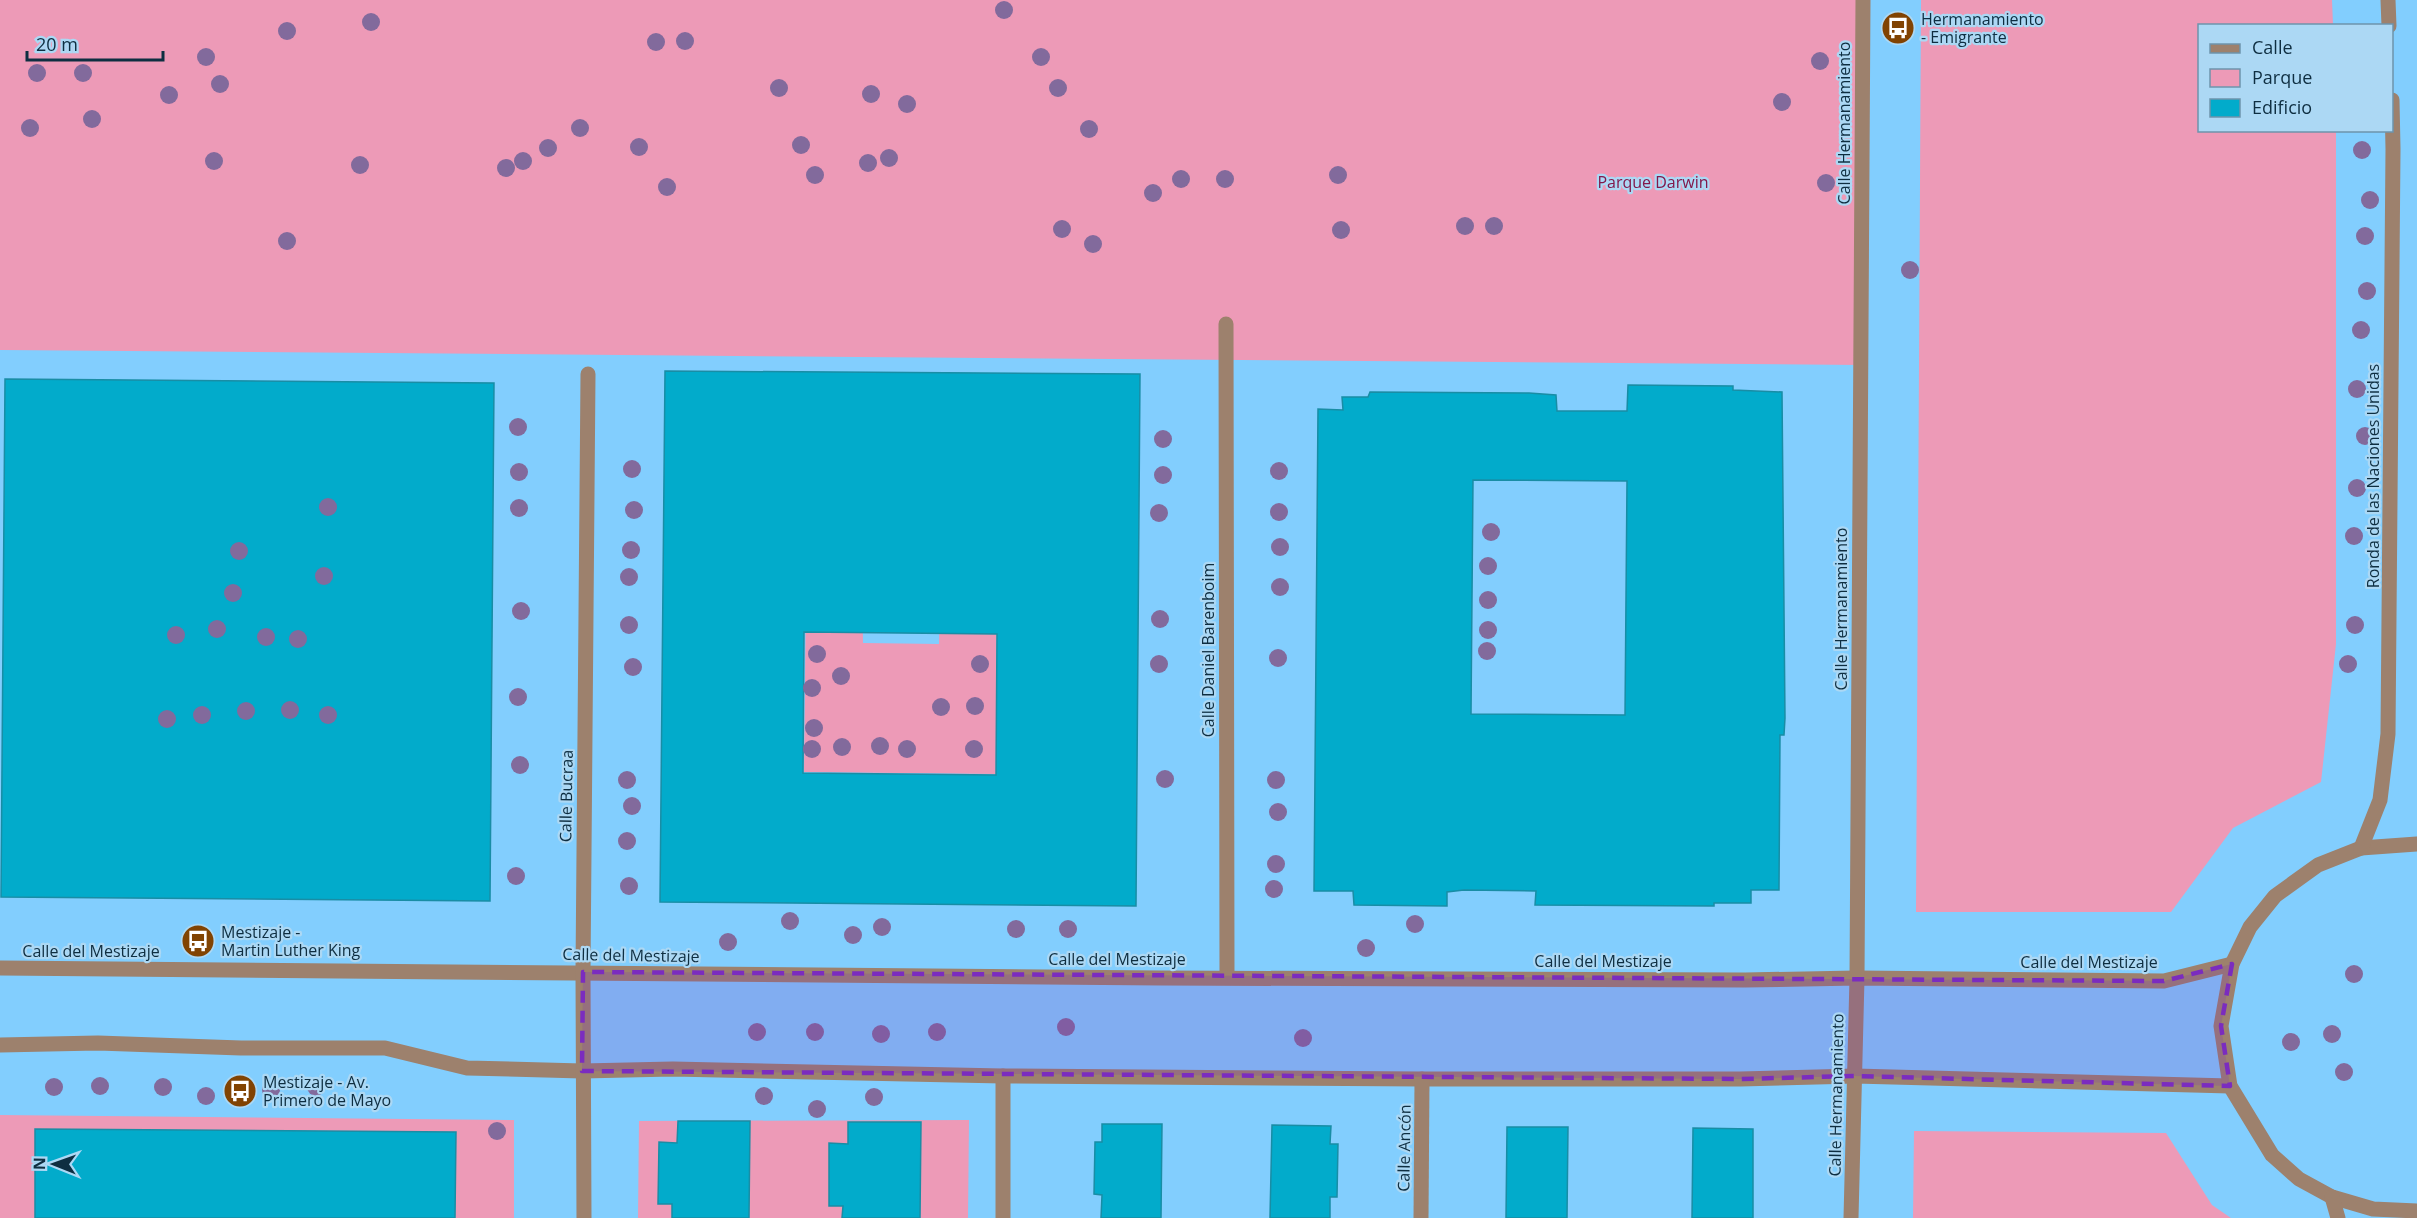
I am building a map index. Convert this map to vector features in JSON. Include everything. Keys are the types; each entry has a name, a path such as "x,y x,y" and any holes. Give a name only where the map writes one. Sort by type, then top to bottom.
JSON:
{"street":[{"name":"Calle Hermanamiento","path":"1851,1218 1857,978 1863,0"},
{"path":"2388,0 2389,24"},
{"name":"Ronda de las Naciones Unidas","path":"2361,848 2380,800 2388,734 2392,132"},
{"name":"Calle Daniel Barenboim","path":"1226,324 1227,976"},
{"name":"Calle Bucraa","path":"584,1218 582,972 588,374"},
{"path":"2417,844 2361,848 2318,865 2275,896 2250,927 2232,964 2221,1026 2230,1086 2272,1155 2299,1179 2332,1197 2373,1209 2417,1210"},
{"name":"Calle del Mestizaje","path":"0,968 1149,978 1227,976 2164,981 2232,964"},
{"path":"0,1045 98,1043 241,1048 385,1048 466,1068 582,1071 1422,1078 1740,1079 1855,1076 2230,1086"},
{"path":"1003,1076 1003,1218"},
{"name":"Calle Ancón","path":"1421,1218 1422,1078"},
{"path":"2332,1197 2338,1218"}],"highlighted area":[{"path":"2232,964 2221,1026 2230,1086 1855,1076 1740,1079 582,1071 583,972 2164,981"}],"green space":[{"name":"Parque Darwin","path":"0,0 1863,0 1861,365 0,350"},
{"path":"1921,0 2332,0 2333,24 2198,24 2198,132 2336,132 2336,644 2321,782 2233,828 2171,912 1916,912"},
{"path":"806,591 862,592 863,643 939,644 940,592 997,593 996,774 804,772"},
{"path":"0,1115 514,1120 514,1218 0,1218"},
{"path":"969,1120 968,1218 638,1218 639,1121"},
{"path":"1914,1131 2166,1133 2212,1205 2231,1218 1913,1218"}],"building":[{"path":"665,371 1140,374 1136,906 660,902","holes":["804,632 997,634 996,775 803,773"]},
{"path":"5,379 494,383 490,901 1,897"},
{"path":"1628,385 1733,386 1733,390 1782,392 1785,718 1784,735 1780,735 1779,890 1751,890 1751,903 1714,903 1714,906 1535,905 1536,891 1464,890 1447,892 1447,906 1354,905 1353,891 1314,891 1318,409 1343,410 1342,397 1368,397 1370,392 1529,393 1556,395 1557,411 1627,411","holes":["1473,480 1627,481 1625,715 1471,714"]},
{"path":"678,1121 750,1121 749,1218 672,1218 672,1204 658,1204 659,1142 677,1143"},
{"path":"848,1122 921,1122 920,1218 842,1218 843,1206 829,1206 829,1143 848,1144"},
{"path":"1102,1124 1162,1124 1161,1218 1101,1218 1102,1195 1094,1194 1095,1142 1102,1142"},
{"path":"1272,1125 1331,1126 1330,1144 1338,1144 1337,1197 1330,1197 1330,1218 1270,1218"},
{"path":"1507,1127 1568,1127 1567,1218 1506,1218"},
{"path":"1693,1128 1753,1129 1753,1218 1692,1218"},
{"path":"35,1129 456,1132 455,1218 35,1218"}],"place":[{"name":"Hermanamiento - Emigrante","path":"1898,28"},
{"name":"Mestizaje - Martin Luther King","path":"198,941"},
{"name":"Mestizaje - Av. Primero de Mayo","path":"240,1091"}]}
